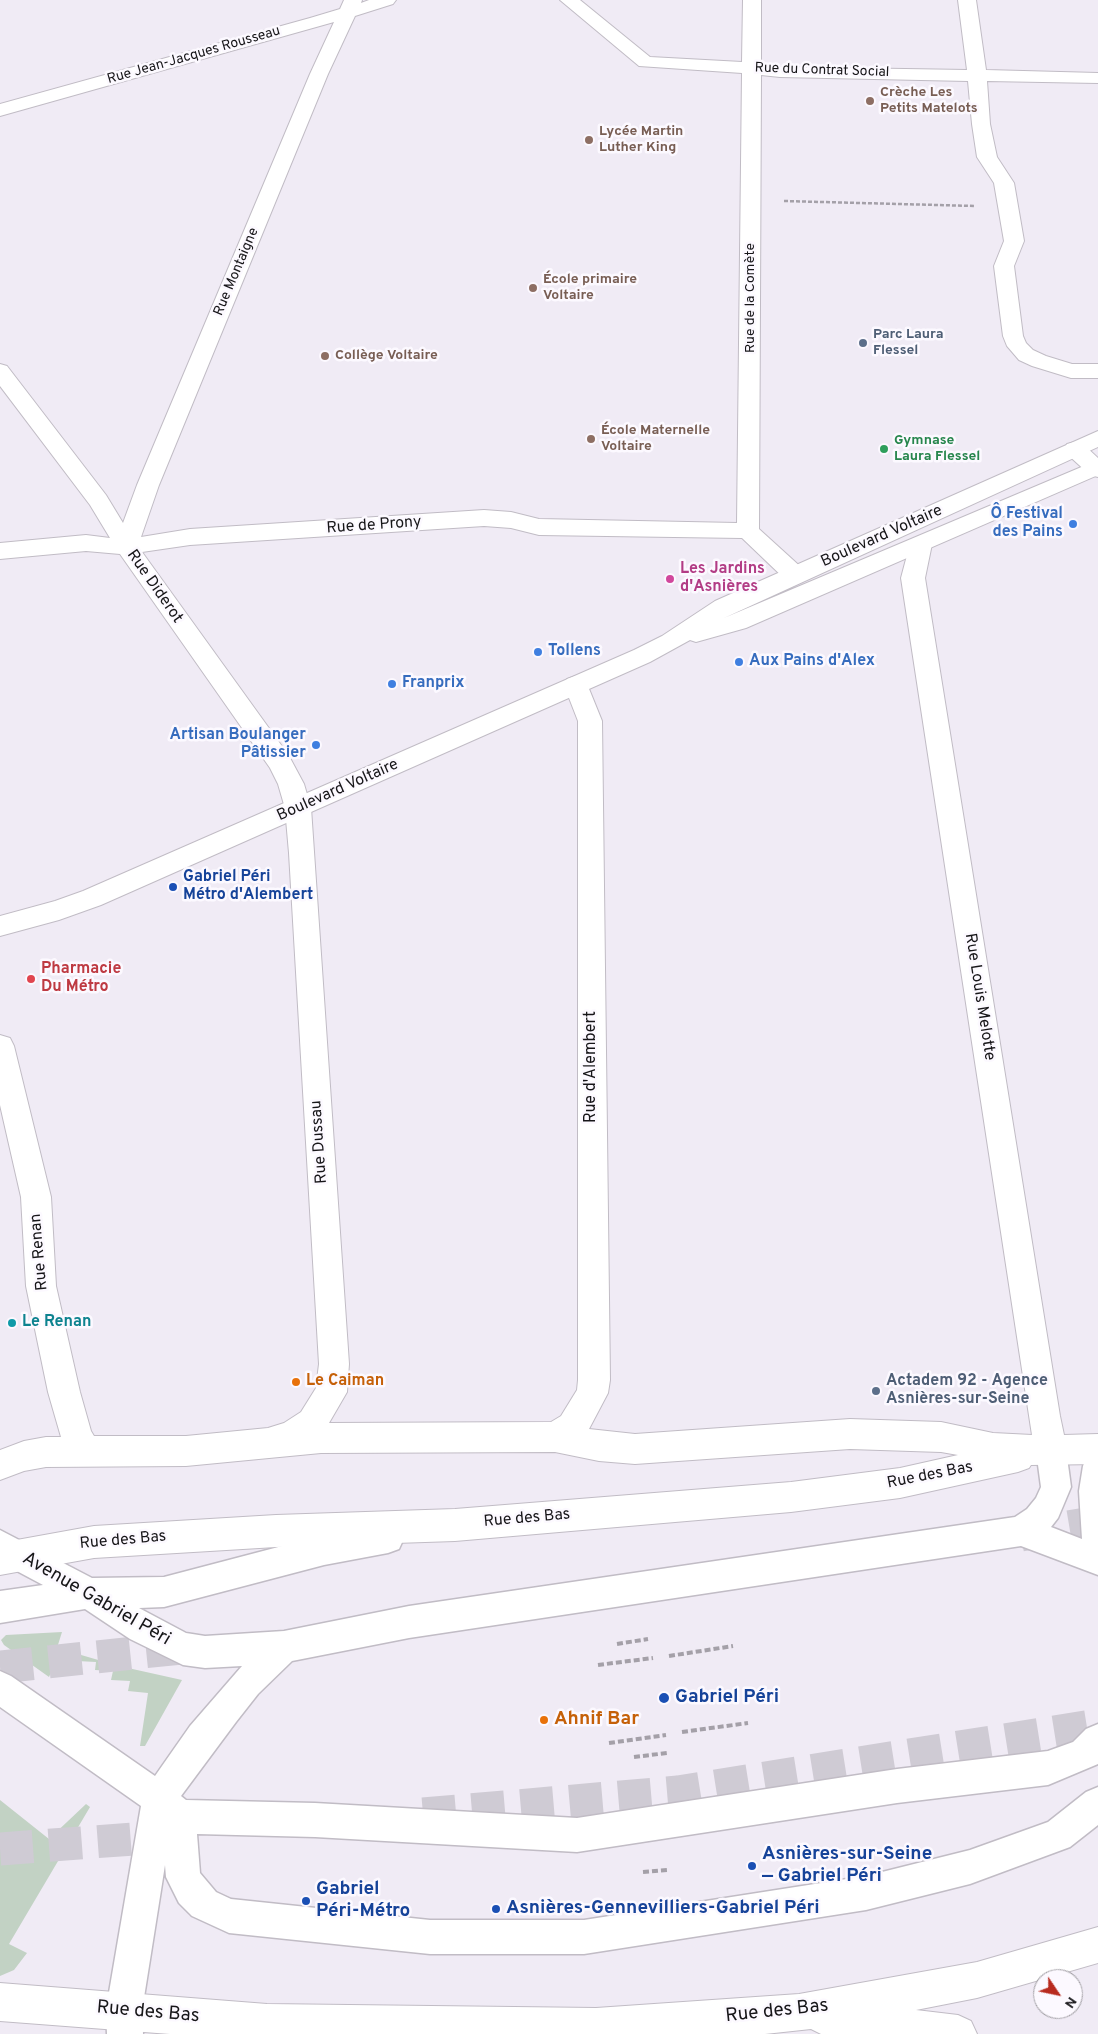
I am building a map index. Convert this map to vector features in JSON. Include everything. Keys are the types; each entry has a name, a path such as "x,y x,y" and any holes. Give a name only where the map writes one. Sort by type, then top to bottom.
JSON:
{"street":[{"name":"Rue Jean-Jacques Rousseau","path":"0,110 350,6 386,0"},
{"name":"Rue du Contrat Social","path":"569,0 642,61 726,65 780,72 1098,78"},
{"name":"Rue de la Comète","path":"748,531 752,200 752,0"},
{"path":"967,0 977,76 979,108 987,157 1004,183 1014,241 1004,266 1013,336 1017,346 1026,354 1055,367 1071,371 1098,372"},
{"name":"Rue Montaigne","path":"126,546 148,485 319,74 350,6"},
{"name":"Rue Diderot","path":"0,371 98,500 126,546 280,763 291,784 298,808"},
{"name":"Boulevard Voltaire","path":"670,642 723,607 919,521 1098,438"},
{"path":"1075,449 1097,469"},
{"name":"Boulevard Voltaire","path":"0,926 60,910 92,898 670,642 738,622 1097,469"},
{"name":"Rue de Prony","path":"0,551 86,543 126,546 190,537 484,518 511,520 539,527 748,531"},
{"path":"748,531 795,575"},
{"name":"Rue Louis Melotte","path":"921,544 913,578 1044,1416 1052,1450"},
{"name":"Rue d'Alembert","path":"555,1437 572,1426 580,1417 592,1393 594,1380 590,721 576,685"},
{"name":"Rue Dussau","path":"268,1443 293,1435 312,1422 331,1392 334,1364 298,808"},
{"name":"Rue Renan","path":"0,1046 36,1197 41,1286 64,1392 77,1438 82,1446 92,1451"},
{"name":"Rue des Bas","path":"0,1465 35,1454 92,1451 186,1451 321,1438 555,1437 599,1446 635,1449 850,1434 941,1437 993,1448 1017,1450 1098,1449"},
{"name":"Rue des Bas","path":"6,1553 94,1542 276,1531 455,1525 792,1497 900,1483 1052,1450"},
{"name":"Rue des Bas","path":"0,2002 124,2022 263,2028 596,2027 799,2013 977,1980 1098,1945"},
{"path":"799,2013 958,2034"}],"lane":[{"path":"1021,1530 1038,1518 1050,1501 1056,1487 1052,1450"},
{"path":"1098,1466 1094,1490 1098,1539"},
{"path":"0,1607 89,1594 164,1592 324,1550 455,1525"},
{"path":"1021,1530 1098,1560"},
{"name":"Avenue Gabriel Péri","path":"6,1553 89,1594 141,1628 182,1649 206,1652 284,1647 409,1622 700,1580 1021,1530"},
{"path":"124,2022 169,1808 202,1738 246,1683 284,1647"},
{"path":"0,1687 169,1808 315,1820 577,1834 897,1786 1048,1768 1084,1754 1098,1741"},
{"path":"169,1808 183,1877 191,1891 204,1904 229,1916 430,1937 584,1937 866,1893 970,1867 1058,1834 1098,1804"}],"path":[{"path":"752,200 1008,207"},
{"path":"617,1644 648,1640"},
{"path":"668,1656 733,1646"},
{"path":"598,1665 653,1658"},
{"path":"682,1732 748,1723"},
{"path":"609,1743 666,1735"},
{"path":"634,1757 667,1753"},
{"path":"644,1872 667,1870"}],"green space":[{"path":"62,1632 57,1648 119,1666 182,1680 145,1746 140,1746 148,1693 128,1691 130,1681 111,1680 113,1671 95,1670 96,1662 77,1661 78,1656 60,1652 49,1677 4,1645 1,1640 6,1635"},
{"path":"0,1800 49,1839 86,1804 90,1807 9,1944 27,1953 14,1970 0,1976"}],"tunnel":[{"path":"1021,1535 1098,1522"},
{"path":"0,1667 191,1647"},
{"path":"423,1814 678,1792 1098,1725"},
{"path":"0,1849 173,1836"}],"place":[{"name":"Crèche Les Petits Matelots","path":"870,101"},
{"name":"Lycée Martin Luther King","path":"589,140"},
{"name":"École primaire Voltaire","path":"533,288"},
{"name":"Parc Laura Flessel","path":"863,343"},
{"name":"Collège Voltaire","path":"325,356"},
{"name":"École Maternelle Voltaire","path":"591,439"},
{"name":"Gymnase Laura Flessel","path":"884,449"},
{"name":"Ô Festival des Pains","path":"1073,524"},
{"name":"Les Jardins d'Asnières","path":"670,579"},
{"name":"Tollens","path":"538,652"},
{"name":"Aux Pains d'Alex","path":"739,662"},
{"name":"Franprix","path":"392,684"},
{"name":"Artisan Boulanger Pâtissier","path":"316,745"},
{"name":"Gabriel Péri Métro d'Alembert","path":"173,887"},
{"name":"Pharmacie Du Métro","path":"31,979"},
{"name":"Le Renan","path":"12,1323"},
{"name":"Le Caiman","path":"296,1382"},
{"name":"Actadem 92 - Agence Asnières-sur-Seine","path":"876,1391"},
{"name":"Gabriel Péri","path":"664,1698"},
{"name":"Ahnif Bar","path":"544,1720"},
{"name":"Asnières-sur-Seine — Gabriel Péri","path":"752,1866"},
{"name":"Gabriel Péri-Métro","path":"306,1901"},
{"name":"Asnières-Gennevilliers-Gabriel Péri","path":"496,1909"}]}
